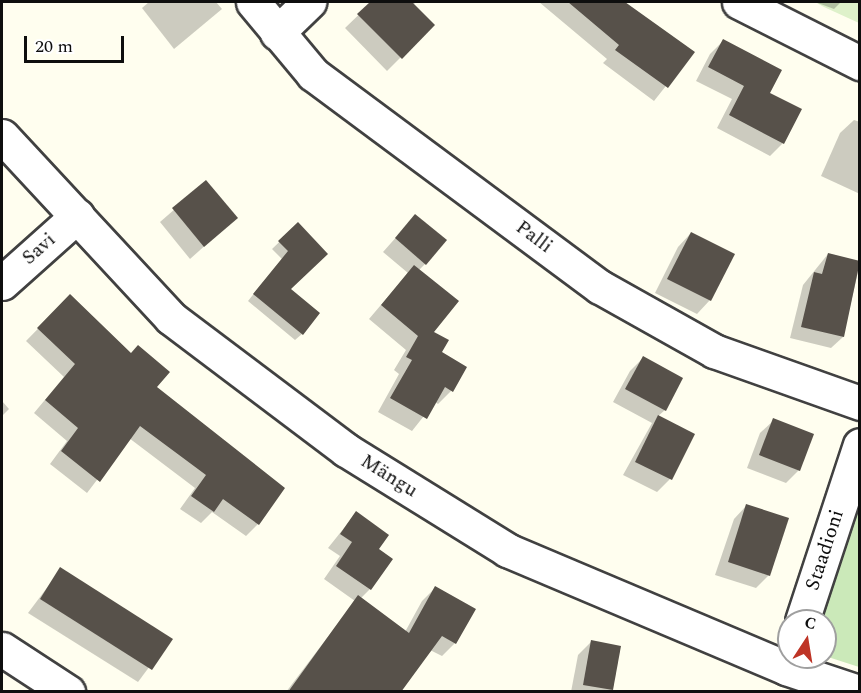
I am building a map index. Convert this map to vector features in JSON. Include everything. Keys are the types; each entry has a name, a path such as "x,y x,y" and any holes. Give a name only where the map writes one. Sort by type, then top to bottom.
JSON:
{"street":[{"name":"Palli","path":"253,2 276,33 313,74 600,287 714,351 860,403"},
{"path":"276,33 309,2"},
{"path":"739,2 860,63"},
{"name":"Mängu","path":"2,136 171,318 346,450 507,550 785,672 858,692"},
{"name":"Savi","path":"2,283 77,216"},
{"name":"Staadioni","path":"806,609 860,445"},
{"path":"2,649 68,692"}],"green space":[{"path":"815,2 859,2 859,23 824,7"},
{"path":"859,491 859,667 837,660 837,609 820,609"}],"building":[{"path":"370,2 412,2 435,25 402,59 357,14"},
{"path":"568,2 625,2 695,52 668,88 615,50 619,45"},
{"path":"723,39 782,70 770,93 802,109 784,144 729,115 744,86 708,67"},
{"path":"206,180 238,218 204,247 172,208"},
{"path":"415,214 447,240 426,265 395,238"},
{"path":"298,222 328,254 291,289 320,313 303,335 253,294 288,251 278,241"},
{"path":"691,232 735,254 711,301 667,279"},
{"path":"828,253 860,261 844,337 801,327 814,272 822,274"},
{"path":"414,265 459,301 434,332 449,340 442,352 467,367 453,392 445,387 427,419 390,398 412,360 406,357 418,336 381,305"},
{"path":"70,294 131,353 138,345 170,372 157,387 285,488 259,525 223,499 214,512 191,496 206,475 140,426 100,482 61,451 78,428 45,400 75,364 37,328"},
{"path":"643,356 683,378 666,411 625,389"},
{"path":"658,415 695,434 672,480 635,462"},
{"path":"773,418 814,434 800,471 759,455"},
{"path":"746,504 789,518 770,576 728,562"},
{"path":"356,511 389,535 379,549 393,559 371,590 336,566 352,542 340,534"},
{"path":"60,567 173,639 152,670 40,599"},
{"path":"435,586 476,609 456,644 442,636 401,692 288,692 358,595 409,633"},
{"path":"591,640 621,646 613,690 583,685"}]}
